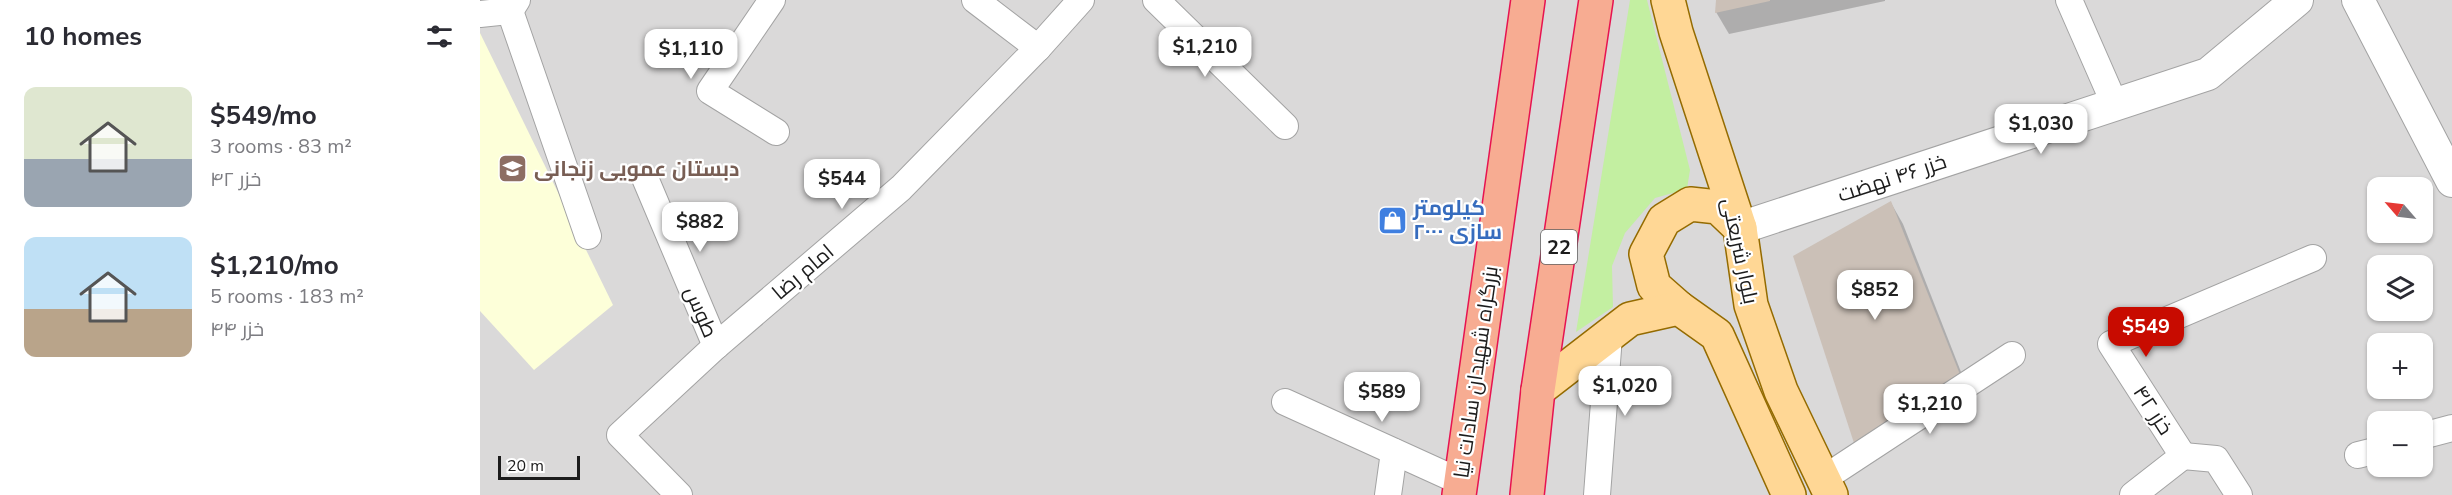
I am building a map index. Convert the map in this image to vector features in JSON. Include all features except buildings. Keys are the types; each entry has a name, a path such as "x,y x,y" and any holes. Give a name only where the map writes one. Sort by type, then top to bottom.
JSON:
{"highway":[{"name":"بزرگراه شهیدان سادات نیا","path":"1460,489 1528,0"},
{"name":"22","path":"1527,495 1538,390 1596,0"}],"main road":[{"name":"بلوار شریعتی","path":"1668,0 1676,32 1740,228 1751,305 1781,391 1827,487"},
{"path":"1740,228 1718,207 1690,204 1664,220 1646,254 1654,286 1679,308 1717,335 1789,495"},
{"path":"1538,390 1630,319 1679,308"}],"street":[{"path":"772,0 710,91 776,132"},
{"path":"975,0 1038,48"},
{"name":"امام رضا","path":"679,495 620,435 716,346 901,188 1038,48 1081,0"},
{"path":"1156,0 1285,126"},
{"path":"2069,0 2115,105"},
{"name":"خزر ۴۶ نهضت","path":"1740,228 2208,74 2297,0"},
{"path":"2358,0 2452,181"},
{"path":"480,14 513,5 588,236"},
{"name":"طوس","path":"645,178 716,346"},
{"name":"خزر ۴۲","path":"2133,495 2183,456 2110,344 2313,258"},
{"path":"1597,495 1608,336"},
{"path":"1827,487 2012,355"},
{"path":"1285,402 1394,452 1460,489"},
{"path":"2433,433 2452,428"},
{"path":"1388,495 1394,452"},
{"path":"2183,456 2216,459 2239,495"}],"shaded area":[{"path":"480,0 2452,0 2452,495 480,495"},
{"name":"دبستان عمویی زنجانی","path":"480,33 613,305 534,370 480,311"}],"green space":[{"path":"1630,0 1647,0 1690,170 1687,189 1655,198 1625,233 1612,266 1613,307 1576,332"}],"place":[{"name":"دبستان عمویی زنجانی","path":"513,169"},
{"name":"کیلومتر سازی ۲۰۰۰","path":"1392,220"}]}
